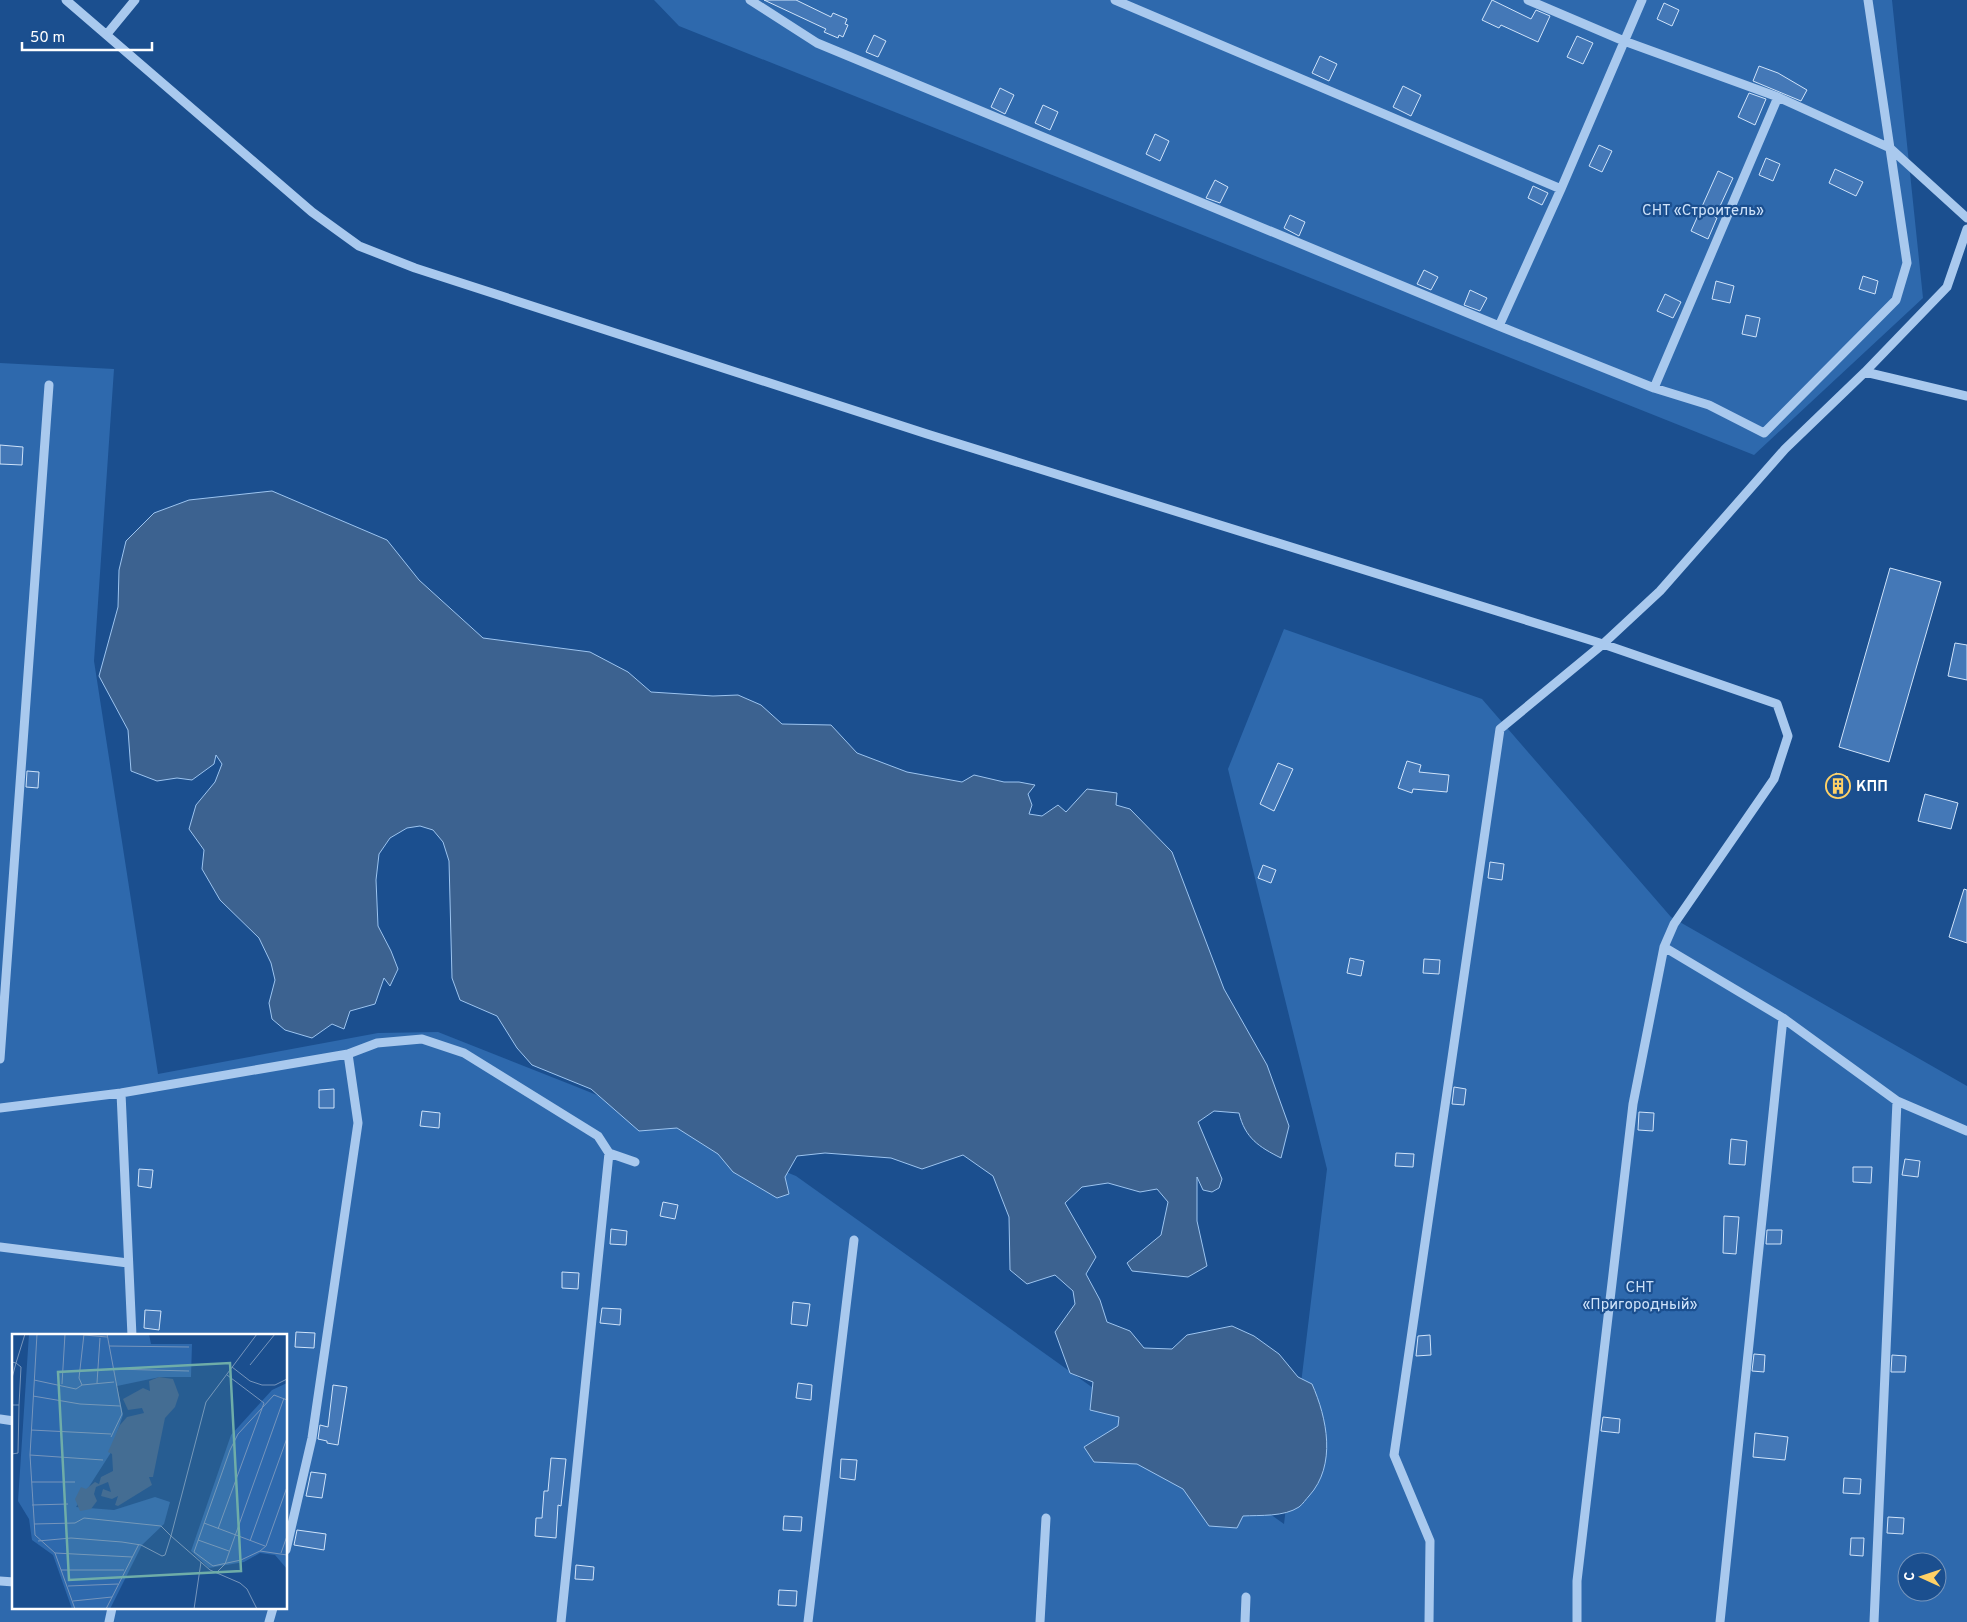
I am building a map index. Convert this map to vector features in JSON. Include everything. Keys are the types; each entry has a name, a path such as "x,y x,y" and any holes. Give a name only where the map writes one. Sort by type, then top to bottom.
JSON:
{"street":[{"path":"66,0 312,212 359,246 415,268 927,434 1603,644 1777,704 1788,736 1774,779 1674,924 1664,947 1633,1104 1576,1581 1577,1622"},
{"path":"107,34 135,0"},
{"path":"750,0 817,42 1498,326 1654,388 1709,405 1764,433 1896,300 1907,263 1868,0"},
{"path":"1114,0 1561,189"},
{"path":"1528,0 1624,40 1778,97 1890,148 1967,218"},
{"path":"1498,326 1561,189 1642,0"},
{"path":"1654,388 1778,97"},
{"path":"1429,1622 1430,1541 1394,1454 1500,729 1603,644 1660,591 1785,449 1865,372 1947,287 1967,229"},
{"path":"1865,372 1967,396"},
{"path":"0,1060 49,385"},
{"path":"1664,947 1783,1018 1897,1101 1967,1132"},
{"path":"1720,1622 1783,1018"},
{"path":"0,1108 121,1093 348,1054 377,1043 422,1039 464,1053 598,1136 609,1153 635,1162"},
{"path":"288,1541 312,1438 358,1123 348,1054"},
{"path":"121,1093 132,1334"},
{"path":"1874,1622 1897,1101"},
{"path":"561,1622 609,1153"},
{"path":"808,1622 854,1240"},
{"path":"0,1247 128,1263"},
{"path":"1040,1622 1046,1518"},
{"path":"1245,1622 1246,1597"}],"green space":[{"name":"СНТ «Строитель»","path":"654,0 1892,0 1923,298 1754,455 679,26"},
{"name":"СНТ «Пригородный»","path":"0,363 114,369 94,661 158,1074 378,1033 438,1032 577,1087 796,1176 1284,1524 1327,1169 1228,769 1284,629 1482,699 1671,917 1967,1086 1967,1622 0,1622"}],"shaded area":[{"path":"272,491 387,540 419,580 483,638 590,652 628,672 651,692 713,696 738,695 761,705 782,724 831,725 857,753 907,772 962,782 974,775 1004,782 1035,785 1028,794 1032,805 1029,814 1042,816 1058,805 1066,812 1087,789 1117,793 1116,805 1130,809 1172,852 1224,989 1267,1065 1289,1126 1281,1158 1254,1141 1245,1129 1239,1113 1214,1111 1198,1122 1222,1179 1219,1188 1212,1192 1203,1190 1197,1177 1197,1221 1207,1266 1188,1277 1132,1271 1127,1263 1161,1235 1168,1202 1157,1189 1140,1192 1108,1183 1082,1187 1065,1203 1096,1257 1086,1274 1100,1300 1107,1322 1130,1331 1144,1348 1172,1349 1187,1335 1232,1326 1254,1336 1279,1354 1298,1377 1312,1384 1322,1411 1325,1426 1326,1456 1318,1484 1302,1504 1293,1510 1279,1514 1243,1516 1237,1528 1209,1526 1183,1489 1137,1464 1094,1462 1084,1447 1118,1426 1119,1417 1090,1410 1093,1382 1070,1373 1055,1332 1075,1304 1073,1291 1055,1275 1027,1284 1010,1270 1009,1217 993,1176 963,1155 922,1169 891,1158 825,1153 797,1156 785,1177 789,1194 777,1198 733,1172 718,1154 677,1128 639,1131 591,1089 532,1065 517,1048 497,1016 460,1000 452,978 449,861 443,842 433,830 420,826 407,828 390,838 379,854 376,880 378,926 398,969 390,986 384,978 375,1004 350,1011 344,1029 332,1024 312,1038 285,1030 272,1019 269,1003 275,980 271,963 259,938 220,900 202,869 204,850 189,829 196,805 215,782 222,764 216,755 214,764 192,780 177,778 157,781 131,771 128,730 99,676 118,607 119,570 126,541 154,513 189,500"}],"building":[{"path":"764,0 796,0 831,17 833,13 847,19 845,24 848,25 843,37 839,35 838,38 824,32 826,29"},
{"path":"1492,0 1531,19 1536,10 1550,16 1538,42 1501,25 1499,28 1482,20"},
{"path":"1664,3 1679,10 1672,26 1657,19"},
{"path":"874,35 886,41 878,57 866,52"},
{"path":"1577,36 1593,43 1583,64 1567,57"},
{"path":"1320,56 1337,64 1329,81 1312,73"},
{"path":"1759,66 1778,73 1807,90 1801,101 1753,81"},
{"path":"1403,86 1421,95 1411,116 1393,107"},
{"path":"1000,88 1014,95 1005,114 991,107"},
{"path":"1749,93 1766,99 1755,125 1738,117"},
{"path":"1043,105 1058,112 1050,130 1035,123"},
{"path":"1155,134 1169,141 1160,161 1146,154"},
{"path":"1599,145 1612,151 1602,172 1589,166"},
{"path":"1766,158 1780,164 1773,181 1759,175"},
{"path":"1835,169 1863,182 1856,196 1829,183"},
{"path":"1718,171 1733,178 1715,217 1717,218 1708,239 1691,231"},
{"path":"1215,180 1228,187 1220,203 1206,198"},
{"path":"1533,186 1548,193 1542,205 1528,198"},
{"path":"1290,215 1305,222 1299,236 1284,228"},
{"path":"1424,270 1438,277 1431,290 1417,284"},
{"path":"1863,276 1878,281 1875,294 1859,289"},
{"path":"1716,281 1734,286 1730,303 1712,299"},
{"path":"1470,290 1487,298 1480,311 1464,305"},
{"path":"1665,294 1681,302 1673,318 1657,311"},
{"path":"1746,315 1760,318 1756,337 1742,334"},
{"path":"0,445 23,447 22,465 0,464"},
{"path":"1890,568 1941,582 1889,762 1839,747"},
{"path":"1955,643 1967,645 1967,680 1948,676"},
{"path":"1407,761 1421,765 1419,772 1449,775 1447,792 1413,789 1412,793 1398,788"},
{"path":"1278,763 1293,769 1274,811 1260,804"},
{"path":"27,771 39,772 38,788 26,787"},
{"name":"КПП","path":"1836,773 1848,777 1841,798 1829,794"},
{"path":"1925,794 1958,803 1951,829 1918,821"},
{"path":"1490,862 1504,864 1502,880 1488,878"},
{"path":"1263,865 1276,870 1271,883 1258,878"},
{"path":"1964,889 1967,890 1967,943 1949,937"},
{"path":"1350,958 1364,961 1361,976 1347,973"},
{"path":"1424,959 1440,960 1439,974 1423,973"},
{"path":"1454,1087 1466,1089 1464,1105 1452,1104"},
{"path":"334,1089 334,1108 319,1108 319,1090"},
{"path":"422,1111 440,1113 439,1128 420,1126"},
{"path":"1639,1112 1654,1113 1653,1131 1638,1130"},
{"path":"1731,1139 1747,1141 1745,1165 1729,1164"},
{"path":"1396,1153 1414,1154 1413,1167 1395,1166"},
{"path":"1905,1159 1920,1161 1918,1177 1902,1175"},
{"path":"1853,1167 1872,1167 1871,1183 1853,1182"},
{"path":"139,1169 153,1170 151,1188 138,1186"},
{"path":"663,1202 678,1205 675,1219 660,1216"},
{"path":"1724,1216 1739,1217 1736,1254 1723,1253"},
{"path":"611,1229 627,1231 626,1245 610,1244"},
{"path":"1767,1230 1782,1230 1781,1244 1766,1244"},
{"path":"562,1272 579,1273 578,1289 562,1288"},
{"path":"793,1302 810,1304 807,1326 791,1324"},
{"path":"602,1308 621,1309 620,1325 600,1323"},
{"path":"145,1310 161,1311 159,1330 144,1328"},
{"path":"296,1332 315,1333 314,1348 295,1347"},
{"path":"1430,1335 1431,1355 1416,1356 1418,1336"},
{"path":"1754,1354 1765,1355 1764,1372 1752,1371"},
{"path":"1892,1355 1906,1356 1905,1372 1891,1372"},
{"path":"798,1383 812,1385 811,1400 796,1398"},
{"path":"333,1385 347,1387 338,1445 318,1439 320,1425 328,1427"},
{"path":"1603,1417 1620,1419 1619,1433 1601,1431"},
{"path":"1755,1433 1788,1437 1785,1460 1753,1457"},
{"path":"551,1458 566,1459 561,1506 558,1505 556,1538 535,1536 536,1518 542,1518 544,1491 548,1491"},
{"path":"841,1459 857,1460 855,1480 840,1478"},
{"path":"311,1472 326,1474 322,1498 306,1496"},
{"path":"1844,1478 1861,1479 1860,1494 1843,1493"},
{"path":"784,1516 802,1517 801,1531 783,1530"},
{"path":"1888,1517 1904,1518 1903,1534 1887,1533"},
{"path":"297,1530 326,1534 324,1550 294,1545"},
{"path":"1851,1538 1864,1538 1863,1556 1850,1555"},
{"path":"576,1565 594,1567 593,1580 575,1579"},
{"path":"779,1590 797,1591 796,1606 778,1605"}],"place":[{"name":"КПП","path":"1838,786"}]}
